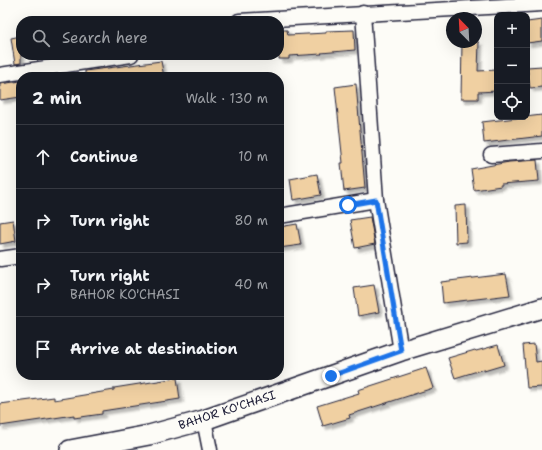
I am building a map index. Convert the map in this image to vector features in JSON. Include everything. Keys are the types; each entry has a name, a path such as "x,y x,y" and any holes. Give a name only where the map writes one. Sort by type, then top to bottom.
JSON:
{"street":[{"path":"284,18 542,4"},
{"path":"364,13 376,200 401,351"},
{"path":"20,72 98,60"},
{"path":"0,75 16,73"},
{"path":"491,155 542,151"},
{"path":"284,215 376,200"},
{"path":"0,259 16,257"},
{"name":"BAHOR KO'CHASI","path":"70,450 149,435 204,420 401,351 542,308"},
{"path":"204,420 210,450"}],"building":[{"path":"542,20 542,41 530,43 530,22"},
{"path":"284,30 287,30 288,35 354,30 355,50 289,56 289,59 284,59"},
{"path":"16,37 16,60 21,60 21,63 15,64 11,38"},
{"path":"462,48 479,48 478,71 494,70 494,91 478,92 478,99 461,99"},
{"path":"161,61 163,72 85,72"},
{"path":"542,66 542,87 530,88 530,67"},
{"path":"16,82 16,98 0,100 0,84"},
{"path":"356,84 365,188 344,191 341,163 343,163 335,87"},
{"path":"542,115 542,136 484,143 482,122 499,120 530,120 530,116"},
{"path":"537,160 539,181 501,184 501,186 474,190 471,169 509,162"},
{"path":"317,174 321,195 293,200 290,179"},
{"path":"466,205 467,242 456,243 455,206"},
{"path":"370,217 375,244 355,248 350,220"},
{"path":"13,220 16,241 0,244 0,222"},
{"path":"297,224 301,245 284,247 284,226"},
{"path":"506,274 510,295 443,303 441,282"},
{"path":"374,285 379,312 358,316 354,288"},
{"path":"534,344 536,362 542,361 542,387 527,388 523,345"},
{"path":"498,345 504,365 484,371 484,369 455,378 448,358"},
{"path":"426,368 433,388 349,415 350,418 323,426 317,406 359,393 358,390"},
{"path":"164,380 177,380 180,399 102,411 102,414 74,418 74,415 0,426 0,404 54,397 54,400 114,390 114,388"}],"route":[{"path":"331,376 401,351 376,200 348,205"}]}
